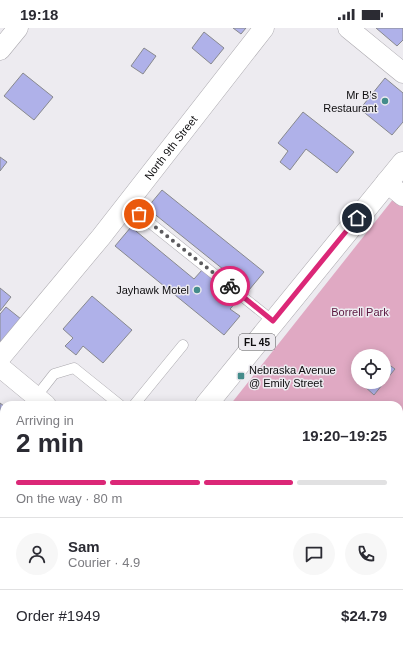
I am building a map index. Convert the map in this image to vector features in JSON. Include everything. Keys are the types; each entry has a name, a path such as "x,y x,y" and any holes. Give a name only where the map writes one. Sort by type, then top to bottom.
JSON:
{"main road":[{"name":"FL 45","path":"209,401 273,321 395,189 403,163"}],"street":[{"path":"0,50 18,28"},
{"name":"North 9th Street","path":"0,358 100,237 264,28"},
{"path":"348,28 403,72"},
{"path":"0,368 41,401"}],"lane":[{"path":"139,214 273,321"},
{"path":"137,401 183,345"},
{"path":"41,401 54,374 74,368 115,401"}],"green space":[{"name":"Borrell Park","path":"394,198 403,205 403,401 233,401"}],"building":[{"path":"233,28 246,28 241,34"},
{"path":"376,28 403,28 403,40 397,46"},
{"path":"204,32 224,48 211,64 192,48"},
{"path":"144,48 156,56 143,74 131,66"},
{"path":"23,73 53,97 34,120 4,96"},
{"name":"Mr B's Restaurant","path":"385,78 403,93 403,122 392,135 360,109"},
{"path":"303,112 354,152 337,173 306,149 290,170 280,162 288,151 278,143"},
{"path":"0,157 7,162 0,171"},
{"path":"162,190 264,272 249,290 147,208"},
{"name":"Jayhawk Motel","path":"131,227 194,279 202,270 238,300 230,309 240,316 224,335 115,246"},
{"path":"0,288 11,297 0,311"},
{"path":"92,296 132,330 103,363 83,346 76,355 65,346 73,338 63,329"},
{"path":"6,307 21,319 0,345 0,314"},
{"path":"391,366 395,369 391,374"},
{"path":"367,389 379,389 374,395"}],"way so far":[{"path":"139,214 230,286"}],"place":[{"name":"Mr B's Restaurant","path":"385,101"},
{"name":"Jayhawk Motel","path":"197,290"},
{"name":"Nebraska Avenue @ Emily Street","path":"241,376"}],"route":[{"path":"230,286 273,321 357,218"}]}
